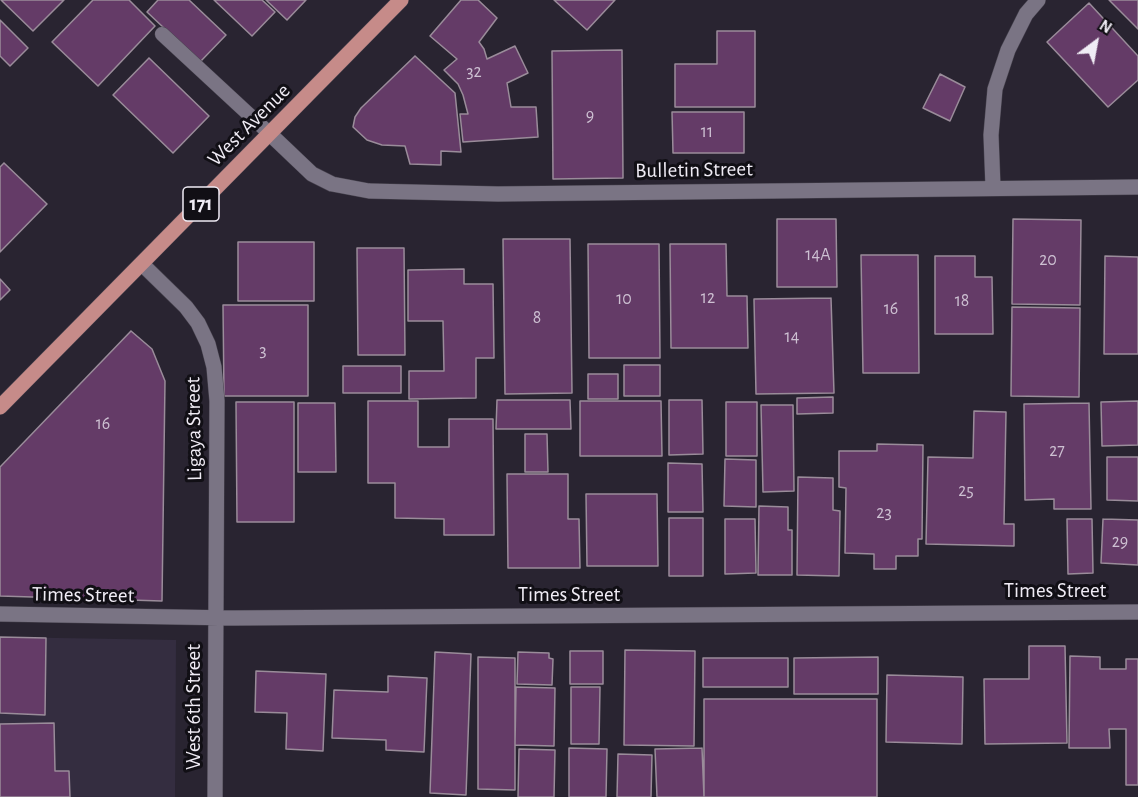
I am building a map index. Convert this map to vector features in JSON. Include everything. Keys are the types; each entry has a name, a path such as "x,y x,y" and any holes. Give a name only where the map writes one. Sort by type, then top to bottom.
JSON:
{"main road":[{"name":"West Avenue","path":"0,407 401,0"}],"street":[{"path":"993,187 991,135 995,89 1008,50 1026,14 1038,0"},
{"name":"Bulletin Street","path":"270,134 312,174 332,184 369,191 498,194 1138,187"},
{"name":"Ligaya Street","path":"142,264 198,322 208,344 214,367 217,401 216,618"},
{"name":"Times Street","path":"0,614 216,618 1138,612"},
{"name":"West 6th Street","path":"215,797 216,618"}],"lane":[{"path":"162,34 270,134"}],"shaded area":[{"path":"0,637 176,640 175,797 0,797"}],"building":[{"path":"1,0 64,0 33,31"},
{"path":"93,0 129,0 155,26 98,86 52,42"},
{"path":"158,0 189,0 226,35 200,62 147,12"},
{"path":"214,0 262,0 275,12 252,36"},
{"path":"266,0 306,0 287,20"},
{"path":"461,0 478,0 497,18 479,42 487,59 515,46 528,73 507,83 511,107 536,107 538,137 463,142 460,114 468,114 463,95 458,84 444,70 457,59 430,36"},
{"path":"554,0 615,0 587,30"},
{"path":"1109,0 1138,0 1138,29"},
{"path":"1089,3 1138,56 1138,80 1108,107 1047,42"},
{"path":"0,20 28,48 10,66 0,56"},
{"path":"717,31 755,31 755,107 675,107 675,64 717,64"},
{"path":"622,50 623,178 553,179 552,51"},
{"path":"415,56 455,93 461,152 441,151 441,165 410,164 405,146 382,145 367,140 353,127 355,117 361,108"},
{"path":"149,58 209,116 173,153 113,95"},
{"path":"940,74 965,87 950,121 923,108"},
{"path":"672,112 744,112 744,153 673,153"},
{"path":"4,163 47,204 0,252 0,167"},
{"path":"777,219 836,219 837,287 777,287"},
{"path":"1013,219 1081,220 1080,305 1012,304"},
{"path":"503,239 570,239 572,393 505,394"},
{"path":"238,242 314,242 314,301 238,301"},
{"path":"588,244 659,244 660,358 589,358"},
{"path":"670,244 726,244 727,296 747,296 748,348 671,348"},
{"path":"357,248 404,248 405,355 358,355"},
{"path":"861,255 918,255 919,373 863,373"},
{"path":"935,256 975,256 975,277 992,277 993,334 935,334"},
{"path":"1105,256 1138,257 1138,354 1104,354"},
{"path":"464,269 464,284 493,284 494,358 476,358 476,398 409,399 409,371 444,371 443,321 408,321 408,270"},
{"path":"0,279 10,290 0,300"},
{"path":"831,298 834,393 756,394 754,299"},
{"path":"223,305 308,305 308,396 224,396"},
{"path":"1012,307 1080,308 1079,397 1011,396"},
{"path":"131,331 152,349 165,381 162,601 0,596 0,467"},
{"path":"624,365 660,365 660,396 624,396"},
{"path":"343,366 401,366 401,393 343,393"},
{"path":"588,374 618,374 618,399 588,399"},
{"path":"833,397 833,413 797,414 797,398"},
{"path":"497,400 570,400 571,429 496,429"},
{"path":"669,400 702,400 703,454 669,455"},
{"path":"368,401 418,401 418,447 449,447 449,419 493,419 494,535 444,535 444,519 395,518 395,483 368,483"},
{"path":"580,401 661,401 662,456 580,456"},
{"path":"1138,401 1138,445 1102,446 1101,402"},
{"path":"236,402 294,402 294,522 237,522"},
{"path":"726,402 757,402 757,456 726,456"},
{"path":"298,403 335,403 336,472 298,472"},
{"path":"1089,403 1091,509 1054,509 1054,499 1025,500 1024,404"},
{"path":"761,405 793,405 794,491 763,492"},
{"path":"974,411 1006,412 1004,524 1014,524 1014,546 926,544 928,457 973,458"},
{"path":"525,434 547,434 548,472 525,472"},
{"path":"877,444 923,445 922,539 918,539 918,556 896,556 896,569 874,569 874,554 845,553 846,488 839,487 839,451 877,451"},
{"path":"1107,457 1138,457 1138,501 1107,500"},
{"path":"725,459 756,460 756,507 724,506"},
{"path":"668,463 702,464 703,512 668,512"},
{"path":"507,474 568,474 568,519 579,519 580,568 508,568"},
{"path":"798,477 833,478 833,510 840,511 839,576 797,575"},
{"path":"586,494 657,494 658,566 587,566"},
{"path":"759,506 788,507 788,530 792,530 792,575 758,575"},
{"path":"669,518 703,518 703,576 669,576"},
{"path":"725,519 755,519 756,573 725,574"},
{"path":"1067,519 1092,519 1093,573 1068,574"},
{"path":"1103,519 1138,520 1138,565 1101,563"},
{"path":"0,637 46,638 45,715 0,713"},
{"path":"1029,646 1065,646 1067,743 985,744 984,679 1029,679"},
{"path":"625,650 695,651 694,746 624,745"},
{"path":"570,651 603,651 603,684 570,684"},
{"path":"435,652 471,654 466,795 430,793"},
{"path":"518,652 549,653 549,658 553,659 552,685 517,684"},
{"path":"1070,656 1100,657 1100,669 1126,669 1126,659 1138,659 1138,785 1126,785 1126,729 1109,729 1110,748 1069,748"},
{"path":"478,657 515,658 515,790 478,789"},
{"path":"878,657 878,694 794,694 794,658"},
{"path":"703,658 788,658 788,687 703,687"},
{"path":"256,671 326,674 323,751 286,749 287,713 255,712"},
{"path":"887,675 963,677 962,744 886,742"},
{"path":"388,676 427,678 424,752 386,750 386,740 332,738 334,690 388,692"},
{"path":"516,687 555,688 554,746 515,745"},
{"path":"571,687 600,687 599,744 571,744"},
{"path":"704,699 877,699 877,797 704,797"},
{"path":"54,723 55,771 69,771 70,797 0,797 0,724"},
{"path":"569,748 607,749 606,797 569,797"},
{"path":"702,748 704,797 657,797 655,749"},
{"path":"519,749 555,750 554,797 518,797"},
{"path":"618,754 652,755 651,797 617,797"}]}
